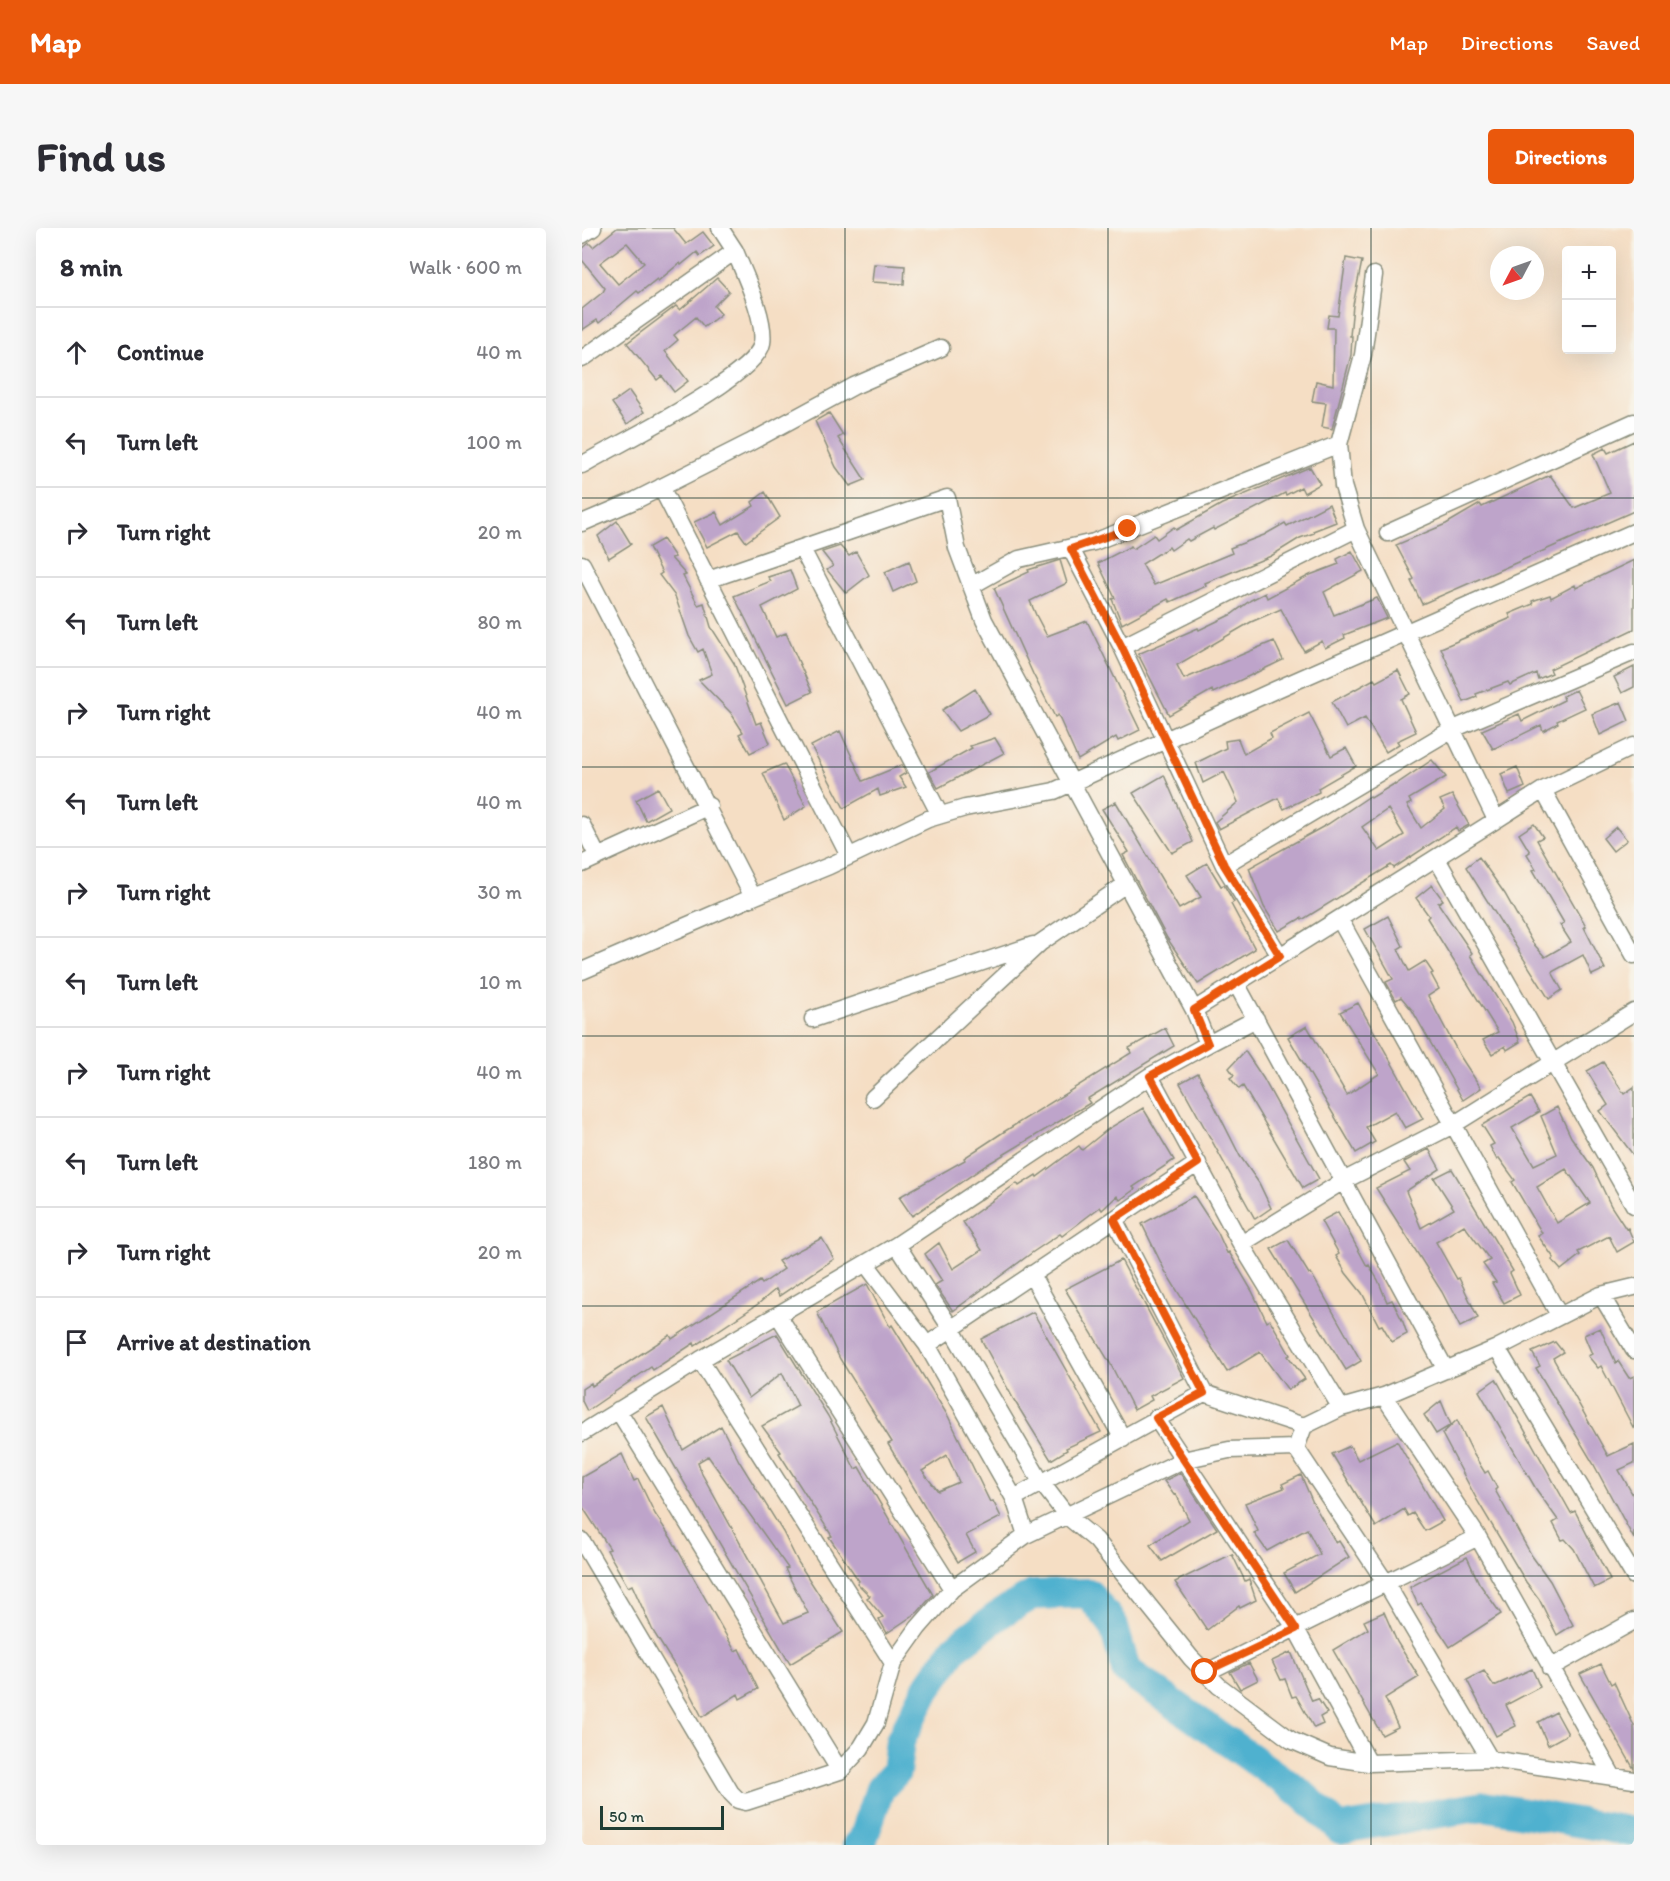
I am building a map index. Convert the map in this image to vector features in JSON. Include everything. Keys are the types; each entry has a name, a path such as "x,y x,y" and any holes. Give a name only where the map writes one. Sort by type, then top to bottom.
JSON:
{"street":[{"path":"582,235 593,228"},
{"path":"582,465 718,389 756,356 762,344 761,325 735,250 720,228"},
{"path":"582,360 735,250"},
{"path":"1374,275 1363,355 1339,444 1343,486 1356,529 1496,820"},
{"path":"582,523 749,443 854,386 941,348"},
{"path":"1388,533 1634,422"},
{"path":"971,586 1019,559 1053,550 1071,549 1128,529 1339,444"},
{"path":"661,487 849,856"},
{"path":"708,580 802,549 897,513 947,498 957,548 984,620 1194,1010 1208,1044"},
{"path":"1122,647 1356,529"},
{"path":"582,971 940,816 1054,791 1634,531"},
{"path":"802,549 940,816"},
{"path":"1071,549 1122,647 1224,865 1280,956"},
{"path":"582,564 709,806 753,897"},
{"path":"1224,865 1451,730 1634,652"},
{"path":"1194,1010 1437,860 1543,790 1634,746"},
{"path":"1543,790 1634,955"},
{"path":"582,864 709,806"},
{"path":"582,825 598,857"},
{"path":"1437,860 1634,1205"},
{"path":"873,1098 1040,943 1126,884"},
{"path":"1340,920 1559,1315"},
{"path":"813,1019 1040,943"},
{"path":"1236,983 1345,1180 1446,1370"},
{"path":"1241,1244 1345,1180 1453,1125 1634,1012"},
{"path":"582,1433 700,1360 897,1245 1150,1076 1256,1019"},
{"path":"1150,1076 1241,1244 1341,1408"},
{"path":"927,1345 1198,1163"},
{"path":"1114,1219 1204,1393 1304,1426"},
{"path":"897,1245 952,1330 1041,1482 1067,1516 1096,1540 1205,1672 1219,1686 1291,1740 1330,1757 1369,1763 1490,1759 1634,1780"},
{"path":"866,1264 927,1345 1014,1498 1026,1535"},
{"path":"1031,1274 1123,1439"},
{"path":"1296,1448 1304,1426 1341,1408 1384,1396 1497,1348 1601,1295 1634,1287"},
{"path":"1601,1295 1634,1350"},
{"path":"778,1315 952,1589"},
{"path":"1497,1348 1634,1576"},
{"path":"700,1360 893,1663"},
{"path":"1014,1498 1204,1393"},
{"path":"1384,1396 1478,1537 1613,1778"},
{"path":"618,1410 840,1771"},
{"path":"1156,1418 1296,1629 1369,1763"},
{"path":"582,1541 731,1793 738,1800 757,1800 840,1771 861,1748 876,1723 893,1663 952,1589 1026,1535 1183,1460 1229,1450 1296,1448"},
{"path":"1296,1448 1386,1583 1490,1759"},
{"path":"1205,1672 1478,1537"},
{"path":"1550,1668 1634,1621"}],"building":[{"path":"617,228 673,228 686,244 703,232 714,246 700,256 697,252 658,281 657,279 639,293 637,291 599,323 597,320 582,330 582,309 605,288 582,260 582,249 589,243 593,247","holes":["627,243 644,263 618,284 600,263"]},
{"path":"1346,258 1362,261 1353,305 1351,355 1332,429 1322,427 1326,403 1312,401 1316,381 1333,385 1334,328 1327,328 1329,315 1338,316"},
{"path":"874,264 905,266 904,284 872,282"},
{"path":"717,278 729,291 714,306 721,314 704,327 696,317 674,335 678,340 665,351 688,381 674,392 662,376 657,380 627,343 676,306 680,310"},
{"path":"629,391 644,412 627,424 612,403"},
{"path":"829,413 843,435 838,438 865,480 850,486 836,467 815,421"},
{"path":"1634,441 1634,511 1422,604 1411,581 1414,579 1396,545 1446,524 1480,504 1482,507 1550,475 1574,508 1610,493 1593,454 1605,448 1608,453"},
{"path":"1310,467 1320,484 1304,493 1301,487 1286,495 1285,493 1214,530 1213,528 1189,541 1187,539 1171,550 1169,547 1142,564 1154,585 1232,553 1230,548 1264,535 1285,523 1287,526 1329,504 1336,522 1313,531 1314,533 1300,538 1271,556 1205,583 1206,586 1170,602 1168,599 1122,624 1112,599 1115,598 1098,563 1131,546 1133,549 1154,535 1157,539 1174,527 1176,530 1222,504"},
{"path":"765,492 780,517 746,542 738,531 707,547 694,522 716,512 723,525 754,506 752,502"},
{"path":"617,521 631,544 609,558 598,536"},
{"path":"663,539 675,557 671,558 686,575 683,576 698,605 704,603 711,627 734,663 756,724 761,722 770,743 750,753 739,734 743,732 731,713 699,680 712,674 703,649 698,652 689,636 675,596 659,575 662,573 649,547"},
{"path":"840,546 849,556 856,552 869,575 846,593 827,570 833,566 822,552"},
{"path":"1352,551 1363,571 1324,592 1334,615 1377,598 1387,618 1344,635 1345,638 1325,648 1322,641 1304,651 1281,609 1251,622 1177,665 1184,679 1274,641 1283,660 1213,693 1212,690 1169,715 1138,654 1198,628 1199,630 1232,614 1265,593 1267,598 1310,575 1339,564 1337,559"},
{"path":"1060,560 1067,583 1030,601 1036,615 1047,636 1087,621 1140,730 1118,741 1116,737 1078,760 1058,715 1055,717 1033,674 994,588 1029,572 1028,570"},
{"path":"1634,560 1634,629 1550,669 1552,673 1538,679 1536,673 1510,685 1508,682 1476,694 1477,697 1464,702 1441,648 1511,618 1509,614 1533,604 1532,601 1550,595 1551,598 1575,585 1576,588"},
{"path":"909,561 916,581 893,592 885,572"},
{"path":"790,570 797,589 762,607 776,637 786,633 812,692 788,704 734,596 771,581 768,577"},
{"path":"1634,667 1634,687 1622,693 1614,677"},
{"path":"1398,670 1410,694 1401,699 1416,732 1397,741 1399,744 1386,752 1365,718 1346,728 1332,702 1374,679 1376,682"},
{"path":"975,689 990,714 958,731 942,710"},
{"path":"1576,690 1585,708 1557,721 1558,723 1543,731 1541,725 1493,749 1482,730 1519,714 1522,721 1564,700 1563,696"},
{"path":"1621,702 1629,721 1600,735 1592,714"},
{"path":"1309,713 1331,756 1346,748 1356,766 1318,788 1319,792 1284,809 1278,798 1219,829 1215,822 1238,802 1224,772 1203,783 1196,763 1226,748 1225,741 1238,739 1244,754 1272,738 1270,733"},
{"path":"840,731 863,781 902,765 906,773 899,777 906,787 880,796 878,789 844,808 811,746"},
{"path":"995,738 1004,753 938,788 929,772 972,748 970,746"},
{"path":"1432,760 1446,777 1409,799 1411,803 1407,805 1421,828 1445,809 1440,800 1452,795 1469,825 1458,831 1456,827 1394,868 1391,865 1302,920 1301,918 1279,931 1264,907 1249,868 1328,824 1370,796 1371,798","holes":["1388,809 1404,835 1379,851 1362,827"]},
{"path":"784,764 806,806 784,820 763,773"},
{"path":"1517,767 1525,787 1509,794 1501,774"},
{"path":"1164,775 1193,842 1172,853 1133,793"},
{"path":"658,788 669,808 646,821 636,800"},
{"path":"1116,802 1179,909 1201,897 1187,875 1207,863 1234,902 1231,904 1255,949 1198,984 1167,938 1123,855 1129,852 1102,809"},
{"path":"1534,824 1543,837 1537,840 1586,926 1584,927 1605,969 1592,975 1583,955 1552,972 1562,990 1549,999 1466,867 1479,857 1505,894 1532,942 1545,957 1571,942 1560,925 1564,923 1533,870 1536,869 1527,854 1530,852 1519,834"},
{"path":"1616,827 1627,840 1613,851 1603,838"},
{"path":"1432,885 1443,900 1438,903 1472,953 1470,955 1512,1022 1520,1042 1507,1050 1505,1046 1492,1054 1483,1040 1498,1032 1416,898"},
{"path":"1388,916 1403,946 1398,949 1409,971 1425,961 1433,973 1431,974 1439,989 1428,996 1460,1056 1481,1088 1463,1100 1412,1010 1401,997 1396,1000 1386,982 1393,979 1365,929"},
{"path":"1358,1003 1423,1119 1405,1128 1395,1111 1366,1127 1375,1142 1356,1153 1288,1037 1307,1026 1347,1095 1379,1074 1340,1012"},
{"path":"1165,1028 1174,1046 1087,1099 1090,1103 988,1164 912,1216 899,1197 965,1160 964,1158 1002,1133 1131,1053 1129,1048"},
{"path":"1245,1051 1263,1078 1319,1179 1303,1188 1243,1086 1239,1089 1230,1078 1234,1075 1229,1068"},
{"path":"1603,1062 1624,1094 1634,1087 1634,1156 1600,1111 1608,1105 1587,1071"},
{"path":"1198,1073 1240,1156 1259,1183 1271,1208 1255,1219 1180,1083"},
{"path":"1530,1097 1539,1112 1512,1128 1534,1165 1557,1154 1541,1116 1557,1107 1571,1137 1593,1168 1611,1206 1626,1229 1628,1228 1634,1242 1617,1252 1609,1236 1578,1252 1580,1255 1561,1270 1552,1260 1554,1258 1538,1236 1542,1233 1512,1182 1515,1180 1499,1158 1497,1160 1490,1146 1494,1144 1482,1125","holes":["1566,1169 1590,1203 1557,1223 1537,1187"]},
{"path":"1143,1108 1174,1160 1133,1187 1135,1189 1120,1200 1117,1196 1102,1210 1100,1207 1062,1236 1060,1234 1033,1252 953,1311 935,1285 942,1281 925,1254 939,1243 953,1269 982,1250 963,1222 1017,1183 1019,1186 1036,1175 1037,1177 1079,1146 1082,1150 1108,1129"},
{"path":"1429,1149 1440,1169 1406,1191 1421,1228 1454,1209 1434,1178 1452,1169 1513,1271 1510,1273 1520,1295 1504,1303 1492,1283 1496,1282 1483,1264 1490,1260 1464,1225 1436,1242 1457,1279 1459,1278 1478,1318 1460,1327 1442,1292 1376,1188 1410,1171 1404,1162"},
{"path":"1194,1196 1252,1291 1267,1322 1270,1320 1290,1355 1288,1356 1305,1379 1288,1390 1260,1352 1227,1372 1165,1271 1142,1224"},
{"path":"1338,1212 1367,1266 1369,1265 1378,1280 1387,1302 1392,1300 1403,1322 1407,1334 1392,1342 1382,1325 1379,1326 1362,1293 1336,1256 1339,1254 1321,1221"},
{"path":"822,1238 834,1259 779,1296 776,1289 758,1304 695,1346 694,1343 653,1370 651,1367 587,1411 582,1401 582,1389 591,1383 592,1386 670,1335 672,1339 760,1281 762,1284 784,1269 778,1261"},
{"path":"1288,1240 1309,1274 1311,1273 1361,1361 1346,1370 1271,1249"},
{"path":"1121,1260 1184,1378 1150,1396 1152,1400 1134,1410 1110,1363 1065,1289"},
{"path":"867,1284 890,1327 892,1325 948,1416 990,1502 993,1501 1001,1517 966,1535 975,1552 958,1562 888,1444 892,1442 840,1359 817,1312","holes":["947,1455 959,1482 938,1491 922,1471"]},
{"path":"1033,1312 1101,1432 1066,1448 1067,1450 1051,1460 1014,1400 981,1339"},
{"path":"1600,1328 1616,1363 1618,1361 1629,1378 1634,1376 1634,1429 1601,1366 1598,1368 1588,1356 1592,1354 1584,1335"},
{"path":"777,1334 828,1416 855,1469 859,1467 933,1595 918,1612 887,1633 879,1619 883,1617 867,1598 870,1596 857,1583 859,1581 829,1537 832,1536 779,1453 781,1452 762,1426 798,1406 782,1373 749,1398 726,1360"},
{"path":"1555,1342 1563,1352 1553,1358 1608,1456 1634,1444 1634,1463 1619,1470 1634,1497 1634,1539 1593,1463 1536,1368 1540,1366 1532,1352"},
{"path":"1496,1379 1571,1513 1575,1511 1610,1580 1594,1588 1574,1549 1565,1539 1562,1540 1553,1523 1558,1520 1536,1489 1479,1391"},
{"path":"1441,1401 1451,1425 1436,1434 1424,1415"},
{"path":"663,1407 683,1450 721,1426 798,1562 843,1632 790,1664 646,1417","holes":["708,1456 788,1568 785,1569 808,1613 784,1623 702,1474 698,1462"]},
{"path":"1457,1420 1474,1455 1485,1473 1488,1471 1497,1488 1495,1490 1532,1556 1550,1581 1573,1625 1557,1635 1539,1599 1526,1582 1477,1500 1442,1434"},
{"path":"1397,1441 1443,1521 1425,1531 1413,1513 1408,1516 1404,1509 1376,1527 1332,1454 1350,1446 1358,1460"},
{"path":"622,1454 634,1481 638,1479 655,1514 735,1651 739,1649 758,1689 740,1699 738,1694 702,1717 680,1674 653,1631 632,1585 628,1587 607,1550 610,1549 582,1506 582,1477"},
{"path":"1180,1473 1217,1529 1162,1561 1150,1545 1189,1520 1176,1494 1174,1495 1164,1481"},
{"path":"1301,1475 1313,1503 1336,1543 1339,1541 1349,1557 1295,1592 1284,1573 1320,1554 1307,1529 1267,1551 1254,1533 1258,1531 1245,1503 1284,1488 1282,1484"},
{"path":"1232,1554 1245,1581 1249,1579 1256,1600 1240,1608 1239,1606 1207,1630 1175,1582"},
{"path":"1467,1557 1479,1583 1501,1614 1450,1647 1421,1603 1418,1605 1410,1587"},
{"path":"1384,1612 1397,1642 1419,1677 1385,1698 1398,1727 1382,1735 1333,1650 1368,1629 1364,1621"},
{"path":"1291,1652 1312,1701 1318,1699 1327,1713 1320,1717 1323,1724 1314,1728 1296,1696 1292,1697 1285,1679 1281,1680 1272,1661"},
{"path":"1249,1663 1258,1680 1240,1689 1230,1672"},
{"path":"1601,1664 1611,1684 1614,1682 1634,1726 1634,1769 1580,1674"},
{"path":"1532,1669 1540,1687 1506,1705 1516,1726 1496,1736 1467,1680 1484,1671 1494,1686"},
{"path":"1556,1712 1568,1734 1548,1745 1538,1722"}],"waterway":[{"path":"857,1845 862,1842 880,1789 896,1772 900,1741 927,1688 955,1648 1003,1612 1033,1595 1088,1593 1113,1624 1126,1670 1302,1794 1340,1829 1484,1806 1634,1832"}],"route":[{"path":"1128,529 1071,549 1122,647 1224,865 1280,956 1194,1010 1208,1044 1150,1076 1198,1163 1114,1219 1204,1393 1156,1418 1296,1629 1205,1672"}]}
